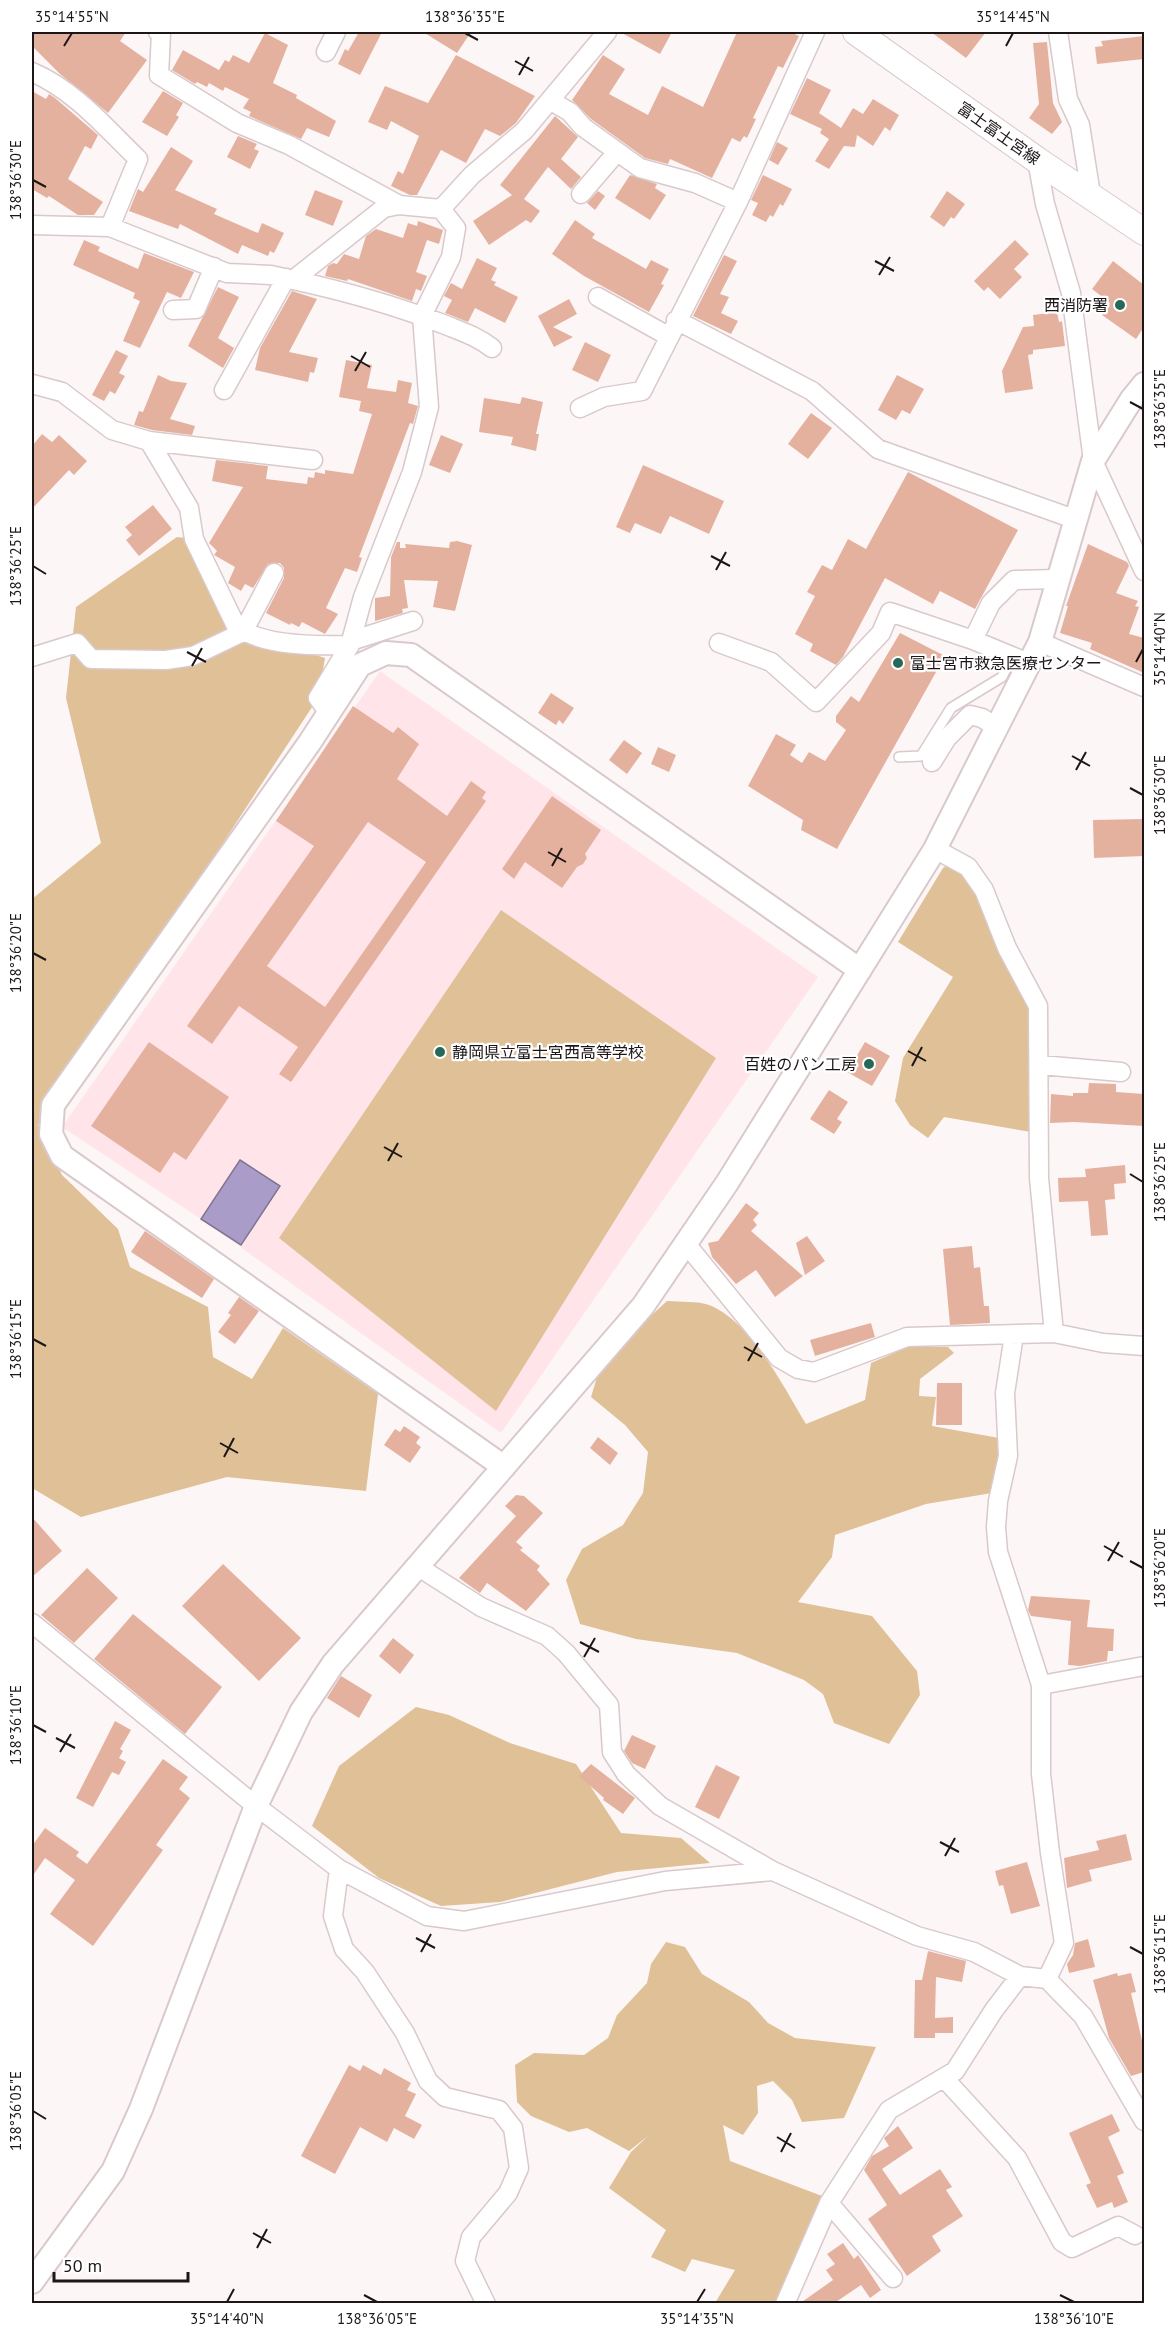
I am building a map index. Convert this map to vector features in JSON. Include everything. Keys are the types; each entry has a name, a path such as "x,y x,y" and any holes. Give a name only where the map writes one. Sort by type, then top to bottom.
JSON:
{"main road":[{"name":"富士富士宮線","path":"856,32 1037,160 1144,232"}],"street":[{"path":"160,32 159,75 237,123 289,144 399,205"},
{"path":"326,52 336,32"},
{"path":"441,209 472,175 524,131 607,32"},
{"path":"580,408 604,396 642,391 738,202 814,32"},
{"path":"1058,32 1068,99 1080,125 1090,195"},
{"path":"32,72 51,81 76,100 138,159 110,227"},
{"path":"551,101 570,112 583,127 640,168 695,183 738,202"},
{"path":"581,194 617,152"},
{"path":"1037,160 1045,204 1071,293 1093,461 1144,571"},
{"path":"224,390 289,279 384,208 399,205 441,209 456,228 451,257 422,316 429,407 412,472 363,597 351,643 318,698 329,713"},
{"path":"32,225 110,227 227,273 289,279 355,294 480,338 492,348"},
{"path":"173,310 196,309 214,267"},
{"path":"598,297 812,392 878,449 1074,519"},
{"path":"32,384 62,392 111,430 149,441 313,460"},
{"path":"32,2282 113,2171 141,2109 256,1806 301,1712 333,1664 643,1306 687,1245 935,849 998,728 1022,659 1040,642 1074,519 1093,461 1121,415 1144,384"},
{"path":"149,441 189,508 194,539 230,614 243,632 301,647 351,643 413,621"},
{"path":"32,657 77,643 91,659 166,660 193,656 243,632 274,573"},
{"path":"973,640 991,603 1014,580 1057,579"},
{"path":"719,643 771,662 816,702 880,633 890,612 1022,659"},
{"path":"1040,642 1144,687"},
{"path":"504,1467 62,1156 51,1134 53,1106 329,713 360,665 386,653 411,655 860,970"},
{"path":"932,762 947,738 970,715 982,718 998,728"},
{"path":"935,849 968,867 984,890 1007,948 1038,1006 1039,1178 1054,1333"},
{"path":"1040,1065 1120,1072"},
{"path":"687,1245 779,1358 798,1370 814,1372 907,1337 1054,1333 1103,1344 1144,1346"},
{"path":"1014,1335 1005,1392 1008,1456 998,1501 996,1527 998,1552 1041,1685 1041,1774 1064,1943 1047,1979"},
{"path":"417,1566 481,1607 547,1636 566,1653 609,1705 612,1752 626,1774 660,1806 773,1871 917,1936 974,1952 1020,1976 1047,1979 1083,2016 1144,2121"},
{"path":"32,1623 256,1806 339,1869 427,1916 464,1921 665,1881 773,1871"},
{"path":"1041,1685 1144,1666"},
{"path":"339,1869 333,1916 344,1949 365,1972 405,2033 428,2081 445,2097 499,2110 513,2128 519,2168 508,2193 471,2238 465,2261 486,2304"},
{"path":"785,2303 830,2203 889,2110 955,2071 994,2010 1020,1976"},
{"path":"944,2078 1017,2158 1062,2242 1072,2248 1118,2226 1135,2235"},
{"path":"830,2203 893,2278"}],"lane":[{"path":"899,757 921,756 951,708 1002,677 1022,659"}],"shaded area":[{"path":"177,537 194,539 243,632 325,658 318,698 38,1125 62,1175 118,1229 130,1267 208,1307 213,1357 252,1379 283,1328 378,1394 366,1491 227,1477 81,1517 32,1488 32,899 101,843 66,698 76,607"},
{"name":"静岡県立富士宮西高等学校","path":"380,671 818,977 501,1433 201,1219 62,1127"},
{"path":"949,864 964,872 985,908 1032,1007 1031,1132 944,1117 928,1138 910,1125 895,1101 903,1058 953,977 898,942 943,868"},
{"path":"501,910 716,1058 496,1411 279,1238"},
{"path":"240,1160 280,1186 241,1245 201,1219"},
{"path":"667,1301 709,1305 739,1325 765,1357 806,1424 865,1400 871,1363 908,1347 948,1347 954,1353 920,1379 919,1396 936,1397 932,1426 999,1438 999,1471 992,1493 926,1504 835,1535 832,1557 798,1602 872,1616 917,1671 920,1695 889,1744 834,1723 823,1694 804,1680 737,1653 636,1639 580,1624 566,1580 582,1549 623,1525 643,1493 648,1452 625,1425 591,1397 602,1361"},
{"path":"416,1707 449,1715 510,1743 576,1764 621,1833 681,1838 710,1863 617,1872 500,1902 441,1906 379,1878 312,1826 339,1766"},
{"path":"666,1942 685,1947 702,1974 749,2002 768,2023 795,2038 876,2047 844,2118 802,2122 792,2100 773,2081 757,2086 758,2113 743,2135 723,2125 730,2161 822,2196 776,2303 715,2303 735,2270 692,2259 685,2272 651,2257 666,2230 609,2188 631,2152 648,2136 629,2151 587,2128 569,2132 531,2116 517,2102 515,2065 534,2053 584,2055 608,2038 617,2015 647,1983 651,1964"}],"building":[{"path":"32,32 126,32 120,41 147,60 108,113 60,74 32,46"},
{"path":"359,32 382,32 360,75 338,64 345,49 348,51"},
{"path":"423,32 471,32 457,53"},
{"path":"620,32 672,32 660,54"},
{"path":"737,32 790,32 799,36 783,68 778,66 753,118 756,119 747,138 744,136 740,142 732,138 712,178 670,159 668,164 645,158 591,119 572,100 603,55 625,69 609,94 648,115 662,86 703,107"},
{"path":"931,32 986,32 966,58"},
{"path":"265,33 288,45 273,83 297,95 296,98 336,121 329,137 307,128 301,139 249,116 251,112 243,108 249,99 225,87 223,91 209,83 207,87 197,82 195,84 172,70 183,50 219,70 225,60 229,62 233,55 249,63"},
{"path":"1144,36 1144,59 1097,64 1095,47 1103,46 1101,41"},
{"path":"1047,42 1053,103 1062,122 1052,134 1029,118 1039,104 1033,43"},
{"path":"456,55 535,96 516,123 500,136 485,129 466,163 441,150 417,195 410,195 391,186 398,171 403,174 419,136 391,121 387,130 368,122 385,86 428,103"},
{"path":"807,78 831,90 819,113 841,128 853,108 863,114 873,99 899,115 890,131 885,127 873,146 857,135 855,147 844,146 829,169 815,161 829,139 820,133 822,129 790,114"},
{"path":"32,91 46,99 49,94 55,98 98,135 91,149 85,146 68,179 103,202 94,215 78,215 49,196 47,198 32,189"},
{"path":"163,91 183,103 176,115 179,117 167,136 142,122"},
{"path":"555,116 578,137 561,159 581,177 571,189 548,167 524,199 540,211 531,223 526,220 489,245 473,221 512,195 500,185"},
{"path":"238,136 257,144 254,149 259,151 250,169 227,157"},
{"path":"777,142 788,148 778,165 769,160"},
{"path":"171,147 193,161 175,190 217,209 214,214 258,233 262,223 284,233 274,253 270,251 268,256 242,245 238,254 180,224 178,229 129,211 138,189 143,192"},
{"path":"630,175 657,184 655,188 666,195 650,220 615,198"},
{"path":"763,175 792,189 783,206 780,204 773,217 770,215 766,222 752,215 758,203 751,200"},
{"path":"315,190 343,201 333,226 305,215"},
{"path":"598,191 605,196 595,210 587,203"},
{"path":"947,191 965,204 954,219 951,217 944,227 930,217"},
{"path":"575,220 595,234 592,238 646,269 651,260 669,269 661,284 664,285 649,312 584,276 552,254"},
{"path":"418,221 443,230 439,244 427,240 416,272 427,276 421,291 416,289 412,301 348,279 347,281 325,276 328,266 333,263 337,264 344,254 359,259 366,236 376,229 403,238 408,223 417,226"},
{"path":"84,240 100,247 98,251 138,269 144,253 194,272 181,298 167,292 140,348 123,341 140,301 133,298 135,293 73,265"},
{"path":"1015,240 1029,254 1014,269 1022,277 1000,299 988,287 984,291 974,281"},
{"path":"724,255 737,261 720,294 729,297 721,313 738,321 731,334 693,316"},
{"path":"477,258 497,268 491,280 496,282 494,285 518,297 505,323 475,308 468,322 445,313 452,300 444,296 451,283 462,289"},
{"path":"1113,261 1144,285 1144,327 1136,339 1102,315 1110,303 1092,289"},
{"path":"218,287 239,297 218,338 234,348 223,368 188,346"},
{"path":"292,291 317,299 289,352 318,358 314,373 310,372 308,382 255,370 260,348"},
{"path":"569,299 577,314 553,327 573,337 554,347 538,316"},
{"path":"1057,312 1059,322 1062,321 1065,346 1033,350 1033,354 1028,355 1033,389 1005,393 1002,371 1023,327 1034,326 1033,315"},
{"path":"585,342 611,355 598,382 572,370"},
{"path":"116,350 128,356 119,373 125,376 115,394 110,391 104,401 92,395"},
{"path":"346,360 372,365 367,388 396,392 398,380 412,383 408,403 418,406 413,424 410,423 359,557 362,558 357,572 345,568 326,608 338,614 325,634 302,622 299,627 291,623 290,625 266,613 284,578 284,568 280,563 268,564 253,588 245,584 241,591 228,583 235,567 214,555 217,551 209,543 243,487 212,481 216,460 268,466 266,479 307,484 308,477 314,478 315,472 325,474 325,470 353,474 372,414 359,411 361,401 339,397"},
{"path":"158,375 171,381 187,383 170,419 195,426 192,435 152,430 134,425 139,411 143,412"},
{"path":"897,375 924,389 910,414 902,410 896,420 878,410"},
{"path":"522,397 543,402 536,434 539,434 536,451 511,445 513,437 479,432 484,398 520,404"},
{"path":"811,413 832,428 808,459 788,444"},
{"path":"42,434 52,442 59,435 87,461 74,475 69,470 32,509 32,446"},
{"path":"441,435 463,444 450,473 429,465"},
{"path":"643,465 724,501 709,534 670,516 661,534 635,523 630,533 616,527"},
{"path":"908,472 1018,530 975,609 940,591 933,604 885,578 843,657 836,665 810,651 813,644 795,634 815,596 807,592 822,565 832,570 848,539 866,549"},
{"path":"153,505 172,529 139,556 126,540 132,535 125,527"},
{"path":"457,541 472,545 455,611 433,607 438,581 404,580 408,608 402,609 403,613 375,621 375,598 390,596 391,557 397,542 400,542 400,548 406,548 405,544 449,548 450,542"},
{"path":"1088,544 1127,562 1129,566 1116,593 1138,601 1135,606 1139,607 1129,634 1144,638 1144,673 1090,649 1092,643 1060,633 1068,606 1066,606"},
{"path":"900,633 945,656 837,849 801,830 803,820 748,786 776,734 796,745 790,755 802,763 809,752 825,761 846,730 836,722 836,716 851,696 859,702"},
{"path":"551,693 574,708 563,724 559,720 556,725 538,713"},
{"path":"353,706 393,733 398,727 419,744 397,779 447,816 471,781 486,792 482,798 486,801 291,1082 279,1074 298,1047 239,1006 212,1044 187,1026 314,846 276,821","holes":["368,822 426,862 325,1007 267,966"]},
{"path":"624,740 642,753 627,774 609,760"},
{"path":"658,747 676,755 669,772 651,764"},
{"path":"552,796 601,830 585,854 587,858 583,864 577,867 562,888 525,862 514,879 502,869"},
{"path":"1144,819 1144,856 1094,858 1093,820"},
{"path":"149,1042 229,1097 186,1160 174,1152 160,1173 91,1126"},
{"name":"百姓のパン工房","path":"865,1042 890,1056 872,1086 847,1072"},
{"path":"1089,1083 1116,1084 1116,1092 1144,1094 1144,1126 1050,1123 1051,1094 1073,1096 1073,1093 1088,1093"},
{"path":"829,1090 848,1102 837,1119 842,1122 834,1134 810,1119"},
{"path":"1125,1165 1126,1183 1114,1184 1115,1199 1105,1200 1108,1235 1091,1236 1088,1201 1059,1202 1058,1178 1086,1177 1085,1169"},
{"path":"746,1203 759,1213 753,1220 757,1225 751,1231 803,1276 775,1297 756,1270 736,1284 712,1257 708,1243 718,1241"},
{"path":"145,1231 214,1279 202,1298 131,1252"},
{"path":"807,1236 825,1261 805,1275 796,1243"},
{"path":"972,1246 974,1268 980,1267 984,1306 989,1306 990,1323 950,1325 943,1249"},
{"path":"239,1297 259,1311 235,1344 218,1332 231,1315 228,1313"},
{"path":"871,1323 875,1337 815,1356 810,1340"},
{"path":"937,1383 962,1383 962,1425 936,1425"},
{"path":"404,1426 420,1437 416,1443 421,1447 410,1463 384,1445 395,1429 400,1432"},
{"path":"598,1437 618,1453 610,1465 590,1448"},
{"path":"516,1495 524,1496 543,1513 516,1542 523,1548 520,1550 540,1566 537,1570 550,1584 526,1611 487,1583 480,1593 459,1578 516,1516 505,1506"},
{"path":"32,1517 62,1551 32,1577"},
{"path":"223,1564 301,1638 259,1681 182,1606"},
{"path":"87,1568 118,1598 74,1643 41,1615"},
{"path":"1031,1596 1090,1600 1087,1627 1114,1629 1113,1651 1108,1651 1107,1661 1080,1666 1068,1665 1071,1621 1031,1616 1028,1610"},
{"path":"133,1614 222,1687 185,1734 94,1659"},
{"path":"393,1638 414,1655 400,1674 379,1656"},
{"path":"341,1676 372,1695 359,1718 327,1698"},
{"path":"115,1721 131,1730 120,1749 123,1751 119,1758 126,1762 119,1775 112,1772 93,1807 76,1798"},
{"path":"632,1735 656,1746 645,1769 632,1763 624,1751"},
{"path":"163,1759 188,1777 179,1789 190,1798 156,1845 163,1850 93,1946 50,1914 75,1880 45,1858 32,1877 32,1846 45,1828 79,1852 76,1856 87,1864"},
{"path":"591,1764 635,1798 623,1814 603,1800 604,1798 579,1776"},
{"path":"716,1765 740,1777 719,1819 695,1807"},
{"path":"1126,1834 1132,1860 1089,1870 1092,1881 1067,1888 1064,1858 1099,1850 1096,1841"},
{"path":"1027,1862 1040,1906 1011,1914 1003,1885 999,1886 995,1871"},
{"path":"1088,1939 1095,1967 1069,1973 1067,1964 1073,1955 1075,1943"},
{"path":"928,1951 966,1961 962,1982 936,1977 935,2018 953,2017 953,2033 935,2033 935,2038 914,2038 915,1980 922,1980"},
{"path":"1117,1973 1118,1976 1131,1973 1136,1992 1131,1993 1144,2049 1144,2072 1131,2076 1109,2038 1093,1980"},
{"path":"349,2065 360,2071 363,2065 381,2075 384,2068 411,2083 407,2090 416,2094 405,2116 422,2125 414,2139 394,2128 387,2142 360,2127 335,2174 301,2156"},
{"path":"1112,2114 1120,2131 1108,2137 1124,2173 1117,2176 1128,2202 1114,2208 1112,2202 1097,2208 1086,2185 1091,2183 1069,2133"},
{"path":"898,2126 913,2148 882,2169 900,2195 940,2169 952,2187 946,2190 963,2216 932,2236 941,2251 907,2276 868,2219 887,2205 864,2170 872,2156 889,2146 884,2138"},
{"path":"843,2243 854,2259 858,2255 881,2290 870,2298 861,2285 833,2304 799,2304 833,2280 826,2270 835,2264 827,2254"}],"place":[{"name":"西消防署","path":"1120,305"},
{"name":"富士宮市救急医療センター","path":"898,663"},
{"name":"静岡県立富士宮西高等学校","path":"440,1052"},
{"name":"百姓のパン工房","path":"869,1064"}]}
